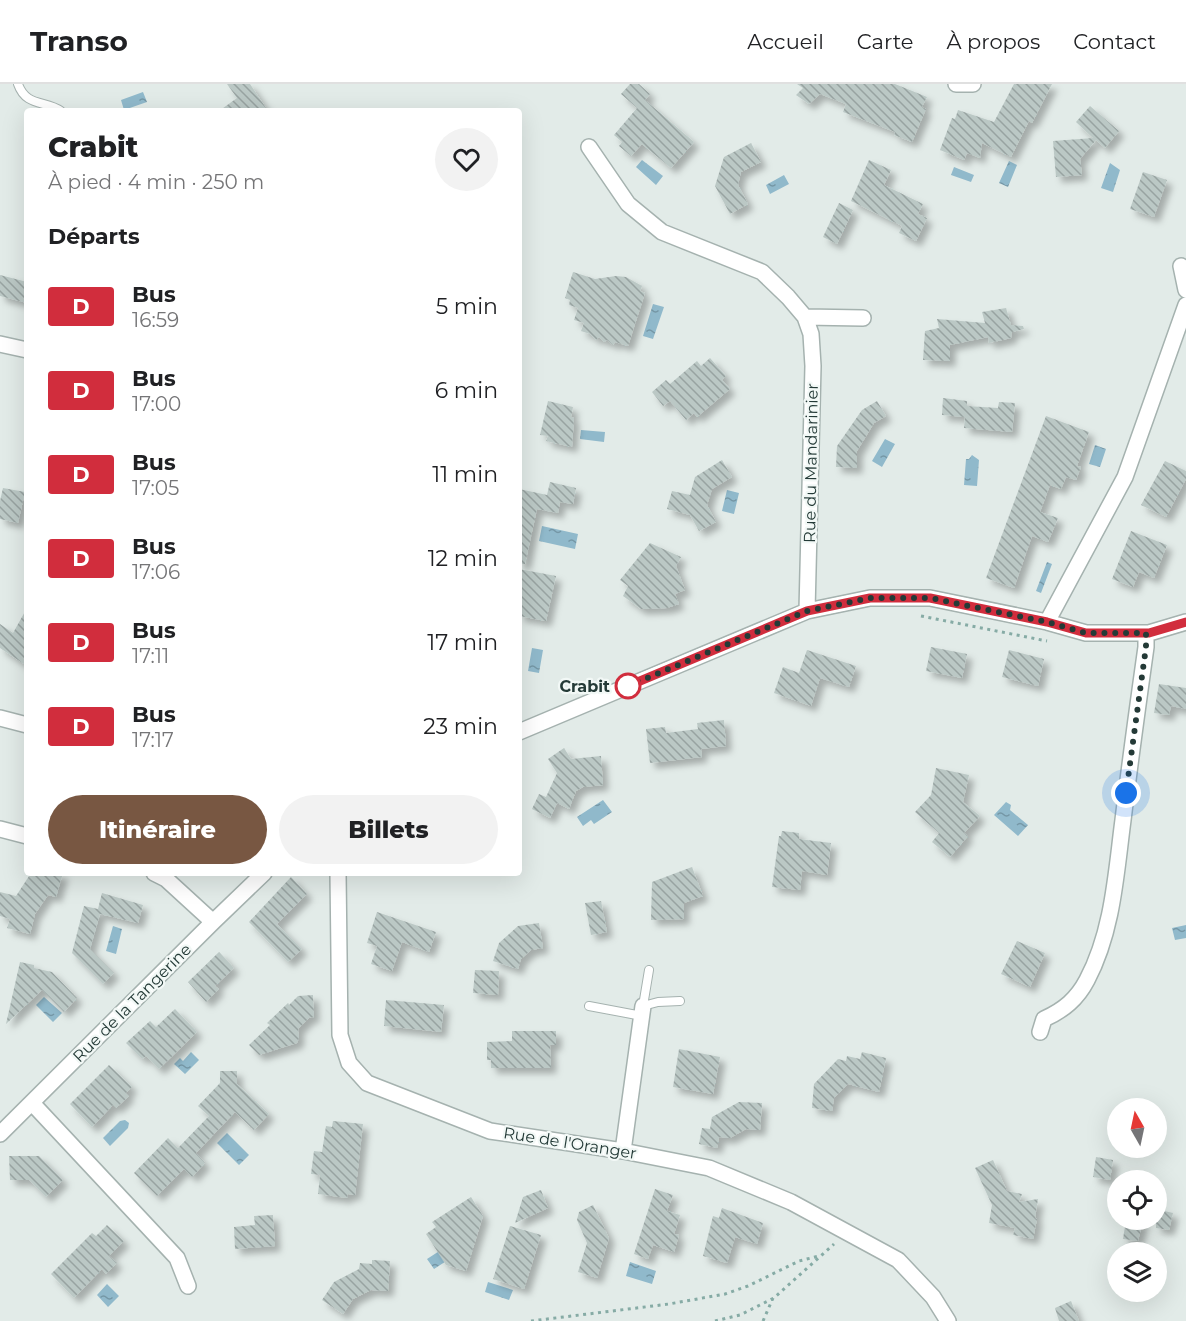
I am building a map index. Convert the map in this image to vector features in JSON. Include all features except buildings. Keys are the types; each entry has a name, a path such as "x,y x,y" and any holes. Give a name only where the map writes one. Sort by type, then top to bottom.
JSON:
{"street":[{"path":"957,84 973,84"},
{"name":"Rue du Mandarinier","path":"589,147 628,204 662,232 762,272 805,317 811,334 813,366 807,611"},
{"path":"1181,266 1186,290"},
{"path":"1047,622 1125,477 1186,305"},
{"path":"805,317 863,318"},
{"path":"0,344 24,349"},
{"path":"522,731 807,611 870,598 930,598 1047,622 1086,633 1146,633 1186,622"},
{"path":"1040,1032 1044,1019 1062,1010 1073,1000 1087,981 1099,953 1107,923 1112,903 1146,633"},
{"path":"0,718 24,724"},
{"path":"0,829 24,835"},
{"path":"160,876 213,922"},
{"name":"Rue de la Tangerine","path":"0,1134 33,1104 261,876"},
{"name":"Rue de l'Oranger","path":"338,876 340,1035 349,1064 367,1083 490,1131 622,1151 709,1168 790,1202 898,1260 933,1297 948,1321"},
{"path":"622,1151 642,1011"},
{"path":"33,1104 177,1258 188,1287"}],"lane":[{"path":"18,84 18,88 31,101 57,108"},
{"path":"642,1011 649,970"},
{"path":"590,1006 642,1011 658,1002 680,1001"}],"path":[{"path":"919,616 1055,642"},
{"path":"715,1321 740,1315 774,1298 819,1256 849,1232"},
{"path":"531,1321 669,1304 725,1294 799,1262 819,1256"},
{"path":"763,1321 774,1298"}],"water":[{"path":"143,92 147,102 123,108 121,100"},
{"path":"642,160 663,176 656,185 636,167"},
{"path":"1009,161 1017,165 1008,187 999,183"},
{"path":"1110,163 1120,170 1113,192 1101,188"},
{"path":"954,167 974,175 971,182 951,175"},
{"path":"784,175 789,184 770,194 766,185"},
{"path":"653,304 664,307 653,339 643,336"},
{"path":"581,430 605,432 604,442 580,439"},
{"path":"885,439 895,444 882,467 872,461"},
{"path":"1095,445 1106,449 1100,467 1089,464"},
{"path":"972,455 979,460 977,486 964,485 966,459"},
{"path":"727,490 739,493 734,514 722,511"},
{"path":"542,526 578,534 575,549 539,541"},
{"path":"1047,562 1052,564 1041,593 1036,591"},
{"path":"532,648 543,650 539,673 528,671"},
{"path":"603,800 612,812 594,824 591,820 583,826 577,817"},
{"path":"1006,802 1011,805 1010,810 1028,825 1018,836 994,815"},
{"path":"1186,925 1186,938 1175,940 1172,928"},
{"path":"113,926 122,929 116,954 106,951"},
{"path":"44,997 62,1013 53,1022 36,1005"},
{"path":"191,1052 199,1060 185,1074 174,1064 180,1058 183,1061"},
{"path":"125,1120 129,1123 128,1128 110,1146 103,1138 120,1121"},
{"path":"227,1133 249,1155 239,1165 217,1143"},
{"path":"444,1248 451,1258 434,1269 427,1259"},
{"path":"630,1262 656,1271 652,1284 626,1276"},
{"path":"488,1282 513,1290 509,1300 485,1292"},
{"path":"107,1284 119,1296 108,1307 97,1295"}],"bus line":[{"name":"D","path":"628,686 807,611 870,598 930,598 1047,622 1086,633 1149,633 1186,622"}],"place":[{"name":"Crabit","path":"628,686"}],"route":[{"path":"628,686 807,611 870,598 930,598 1047,622 1086,633 1146,633 1126,793"}]}
